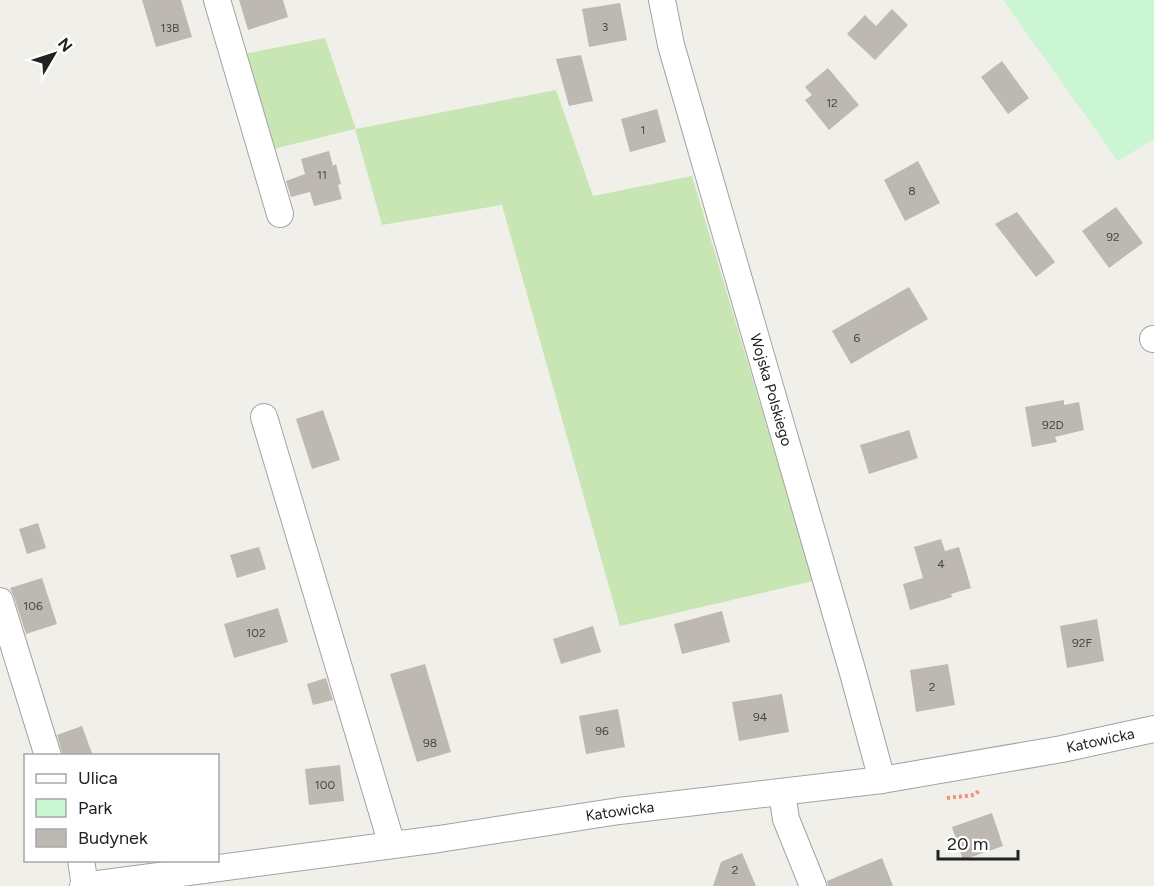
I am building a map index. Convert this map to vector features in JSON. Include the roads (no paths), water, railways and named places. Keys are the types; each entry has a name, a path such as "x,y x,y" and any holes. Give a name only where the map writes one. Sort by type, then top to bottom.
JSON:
{"street":[{"path":"217,0 280,214"},
{"name":"Wojska Polskiego","path":"662,0 670,45 882,780"},
{"path":"264,417 392,845"},
{"path":"0,602 47,754"},
{"name":"Katowicka","path":"84,886 392,845 619,810 882,780 1062,749 1154,729"},
{"path":"782,793 786,819 813,886"},
{"path":"81,862 84,886"}]}
